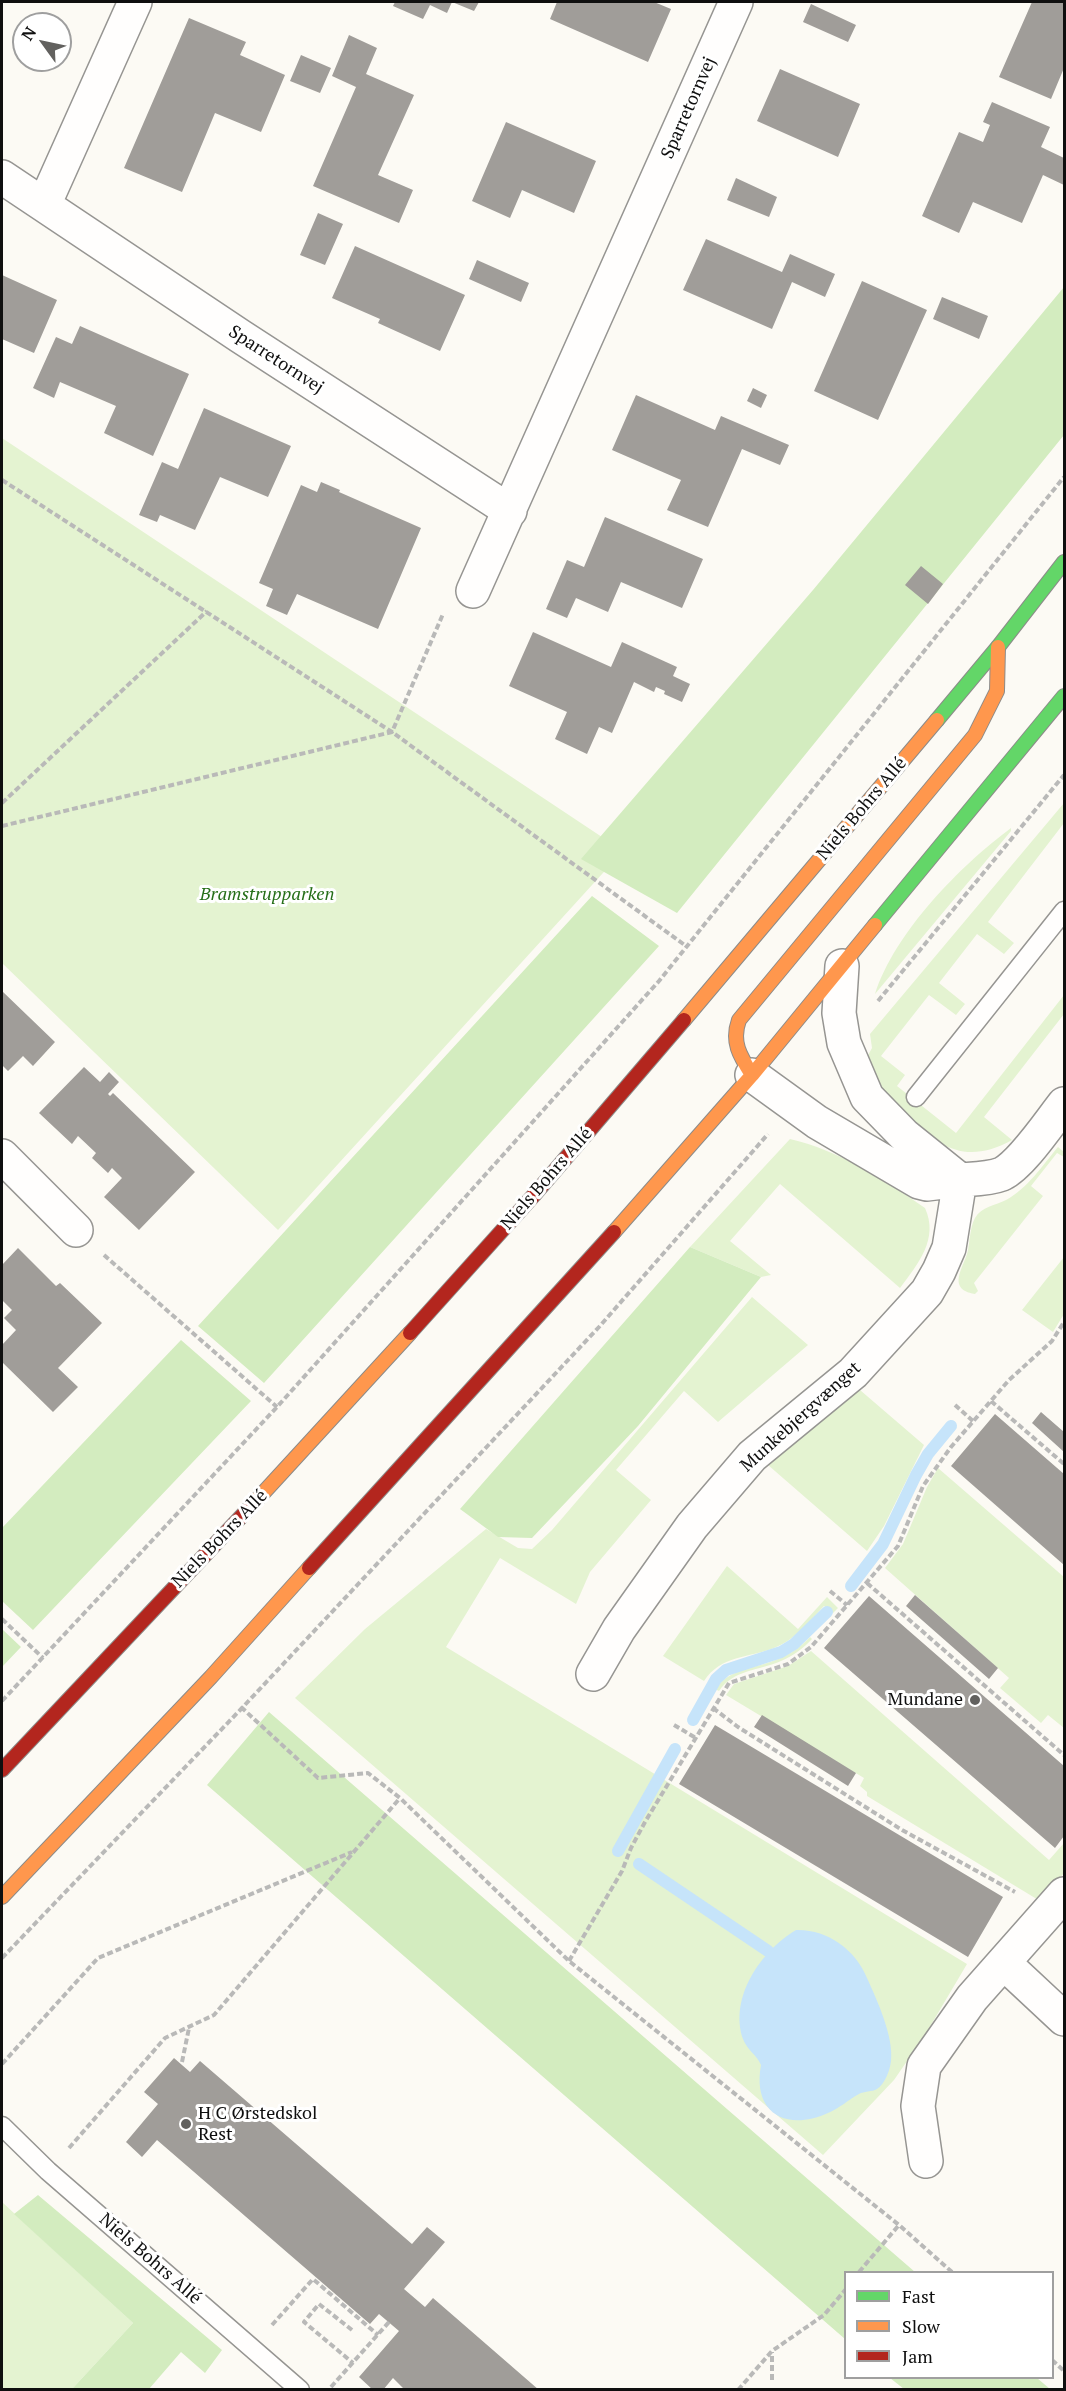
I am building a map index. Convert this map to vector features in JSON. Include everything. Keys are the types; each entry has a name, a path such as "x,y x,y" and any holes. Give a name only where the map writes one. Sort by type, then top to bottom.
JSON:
{"street":[{"path":"44,205 135,2"},
{"name":"Sparretornvej","path":"473,591 736,2"},
{"name":"Sparretornvej","path":"2,177 240,336 510,511"},
{"name":"Niels Bohrs Allé","path":"2,1770 311,1443 534,1195 721,977 998,647 1065,562"},
{"path":"998,647 997,691 975,735 739,1020 734,1032 737,1052 752,1075 817,1122 919,1182 927,1184 1000,1174 1016,1165 1065,1104"},
{"path":"2,1897 211,1677 650,1193 752,1075 1065,696"},
{"path":"842,966 839,1013 844,1042 869,1100 904,1135 960,1180"},
{"path":"2,1156 76,1230"},
{"name":"Munkebjergvænget","path":"593,1674 619,1629 692,1526 752,1456 853,1373 883,1343 927,1292 949,1248 960,1180"},
{"path":"926,2161 918,2106 924,2066 972,1998 1057,1903"},
{"path":"1004,1963 1065,2019"}],"lane":[{"path":"916,1097 1064,914"},
{"name":"Niels Bohrs Allé","path":"2,2126 48,2171 300,2390"}],"path":[{"path":"2,1701 277,1407 659,981 1065,477"},
{"path":"2,480 392,732 686,946"},
{"path":"392,732 449,600 473,591"},
{"path":"2,803 207,611"},
{"path":"2,826 392,732"},
{"path":"844,1042 1065,775"},
{"path":"2,1958 242,1708 607,1319 793,1104"},
{"path":"76,1230 277,1407"},
{"path":"569,1961 622,1871 645,1822 729,1683 788,1664 811,1647 898,1546 931,1473 1009,1380 1052,1341 1065,1322"},
{"path":"991,1401 1065,1464"},
{"path":"955,1406 973,1421"},
{"path":"867,1583 1065,1755"},
{"path":"830,1591 847,1605"},
{"path":"2,1619 43,1658"},
{"path":"211,1677 318,1778 368,1773 400,1798 569,1961 899,2225 951,2271"},
{"path":"713,1708 738,1727 902,1830 1057,1903"},
{"path":"674,1725 696,1738"},
{"path":"48,2171 165,2038 214,2015 400,1798"},
{"path":"2,2064 98,1958 356,1851"},
{"path":"182,2062 189,2027"},
{"path":"860,2271 899,2225"},
{"path":"252,2348 313,2279 378,2335"},
{"path":"738,2390 772,2352 824,2315 844,2291"},
{"path":"352,2330 319,2304 304,2322 352,2363"},
{"path":"329,2390 389,2322"},
{"path":"772,2352 772,2380"}],"green space":[{"path":"1064,287 1064,435 677,913 581,859 813,590"},
{"name":"Bramstrupparken","path":"2,438 623,851 278,1230 2,963"},
{"path":"1064,803 1064,823 988,922 1014,943 1004,954 977,934 939,983 965,1004 956,1015 929,995 881,1056 905,1075 897,1086 956,1133 1064,995 1064,1014 984,1117 1012,1140 982,1151 956,1150 933,1138 879,1087 867,1057 872,1048 870,1034"},
{"path":"1011,828 1011,831 875,994 884,971 898,947 931,902 971,861"},
{"path":"592,896 659,946 264,1383 198,1326"},
{"path":"790,1139 843,1158 878,1177 925,1208 930,1230 928,1241 920,1260 900,1288 780,1184 730,1241 771,1275 761,1277 690,1247"},
{"path":"1058,1147 1064,1152 1064,1157 1057,1153 1031,1186 1043,1196 974,1283 978,1291 975,1294 966,1291 961,1287 959,1276 975,1218 985,1209 1014,1195 1034,1176"},
{"path":"690,1247 761,1277 638,1426 532,1538 498,1537 460,1509"},
{"path":"1064,1257 1064,1314 1053,1332 1022,1310"},
{"path":"752,1297 808,1345 718,1422 684,1391 616,1470 651,1500 590,1572 576,1604 500,1558 446,1647 967,1964 925,2035 894,2080 823,2155 295,1698 365,1629 486,1529 518,1548 532,1549 552,1530"},
{"path":"181,1340 251,1401 33,1630 2,1601 2,1528"},
{"path":"860,1390 924,1445 884,1526 867,1551 768,1465"},
{"path":"938,1468 1064,1577 1064,1728 1048,1715 1041,1723 1000,1688 1009,1678 885,1568 903,1544 927,1487"},
{"path":"727,1566 798,1629 827,1597 838,1608 833,1613 824,1606 802,1630 782,1645 727,1662 719,1666 704,1681 663,1656"},
{"path":"2,1629 21,1647 2,1667"},
{"path":"810,1637 812,1639 809,1642 790,1657 739,1674 719,1691 715,1689 733,1674 781,1658"},
{"path":"811,1651 1049,1860 1064,1843 1064,1873 1040,1901 867,1796 867,1792 860,1786 864,1778 726,1695 734,1684 788,1666"},
{"path":"269,1712 914,2271 844,2271 844,2338 207,1785"},
{"path":"38,2195 222,2350 205,2373 181,2352 149,2389 72,2389 133,2323 14,2214"},
{"path":"2,2202 133,2323 72,2389 2,2389"},
{"path":"891,2379 1038,2379 1050,2389 904,2389"}],"water":[{"path":"796,1930 829,1937 855,1958 880,2008 891,2051 888,2072 877,2089 859,2094 828,2113 799,2120 786,2119 775,2114 767,2106 760,2082 761,2065 743,2039 740,2023 740,2007 751,1977 771,1950"}],"building":[{"path":"395,2 452,2 447,13 430,5 423,19 393,6"},
{"path":"452,2 479,2 474,11"},
{"path":"557,2 654,2 671,9 648,62 550,19"},
{"path":"1032,2 1064,2 1064,68 1051,99 999,77"},
{"path":"811,4 856,25 848,42 803,22"},
{"path":"189,18 246,42 240,55 285,75 261,132 215,113 182,192 124,168"},
{"path":"349,35 377,48 366,74 414,95 378,175 413,190 399,223 313,186 356,87 332,76"},
{"path":"301,55 331,68 320,93 290,81"},
{"path":"780,69 860,104 838,157 757,121"},
{"path":"992,102 1050,127 1041,147 1064,158 1064,185 1043,175 1022,223 973,202 959,233 922,216 959,132 983,142 990,125 983,122"},
{"path":"506,122 596,161 574,213 522,190 510,218 472,201"},
{"path":"736,178 777,197 769,217 727,200"},
{"path":"318,213 343,224 325,265 300,255"},
{"path":"706,239 782,272 790,254 835,274 825,297 792,282 772,329 683,290"},
{"path":"355,246 465,295 440,351 378,323 380,319 332,298"},
{"path":"477,260 529,283 521,302 469,279"},
{"path":"2,275 57,300 34,353 2,339"},
{"path":"862,281 927,310 878,420 814,391"},
{"path":"942,297 988,316 979,339 933,319"},
{"path":"80,326 189,374 153,456 104,433 116,406 60,382 54,398 33,388 56,337 72,344"},
{"path":"753,388 767,395 761,408 747,401"},
{"path":"636,395 715,430 721,416 789,445 780,465 742,449 708,527 667,510 681,480 612,450"},
{"path":"204,408 291,446 268,497 220,477 195,530 160,515 157,522 139,515 162,462 178,469"},
{"path":"321,482 421,528 378,629 297,594 287,615 266,606 273,589 259,583 301,485 317,492"},
{"path":"605,517 703,559 682,608 621,582 608,612 576,598 567,618 546,609 567,560 584,567"},
{"path":"921,566 943,584 928,604 905,585"},
{"path":"533,632 611,667 622,642 677,667 673,676 690,684 682,702 664,694 665,691 656,687 654,692 634,682 612,733 599,727 587,754 555,739 567,712 509,686"},
{"path":"2,991 55,1042 33,1066 23,1056 8,1071 2,1065"},
{"path":"84,1067 100,1082 109,1072 119,1082 108,1094 110,1096 113,1093 195,1172 139,1230 104,1197 122,1178 112,1168 108,1173 92,1158 96,1153 78,1136 72,1144 39,1113"},
{"path":"18,1248 56,1286 60,1283 102,1323 58,1368 78,1387 53,1412 2,1362 2,1345 16,1330 4,1318 12,1310 2,1300 2,1265"},
{"path":"1041,1412 1064,1432 1064,1452 1032,1423"},
{"path":"995,1414 1064,1474 1064,1565 951,1466"},
{"path":"915,1595 998,1668 989,1679 906,1606"},
{"path":"869,1596 1064,1766 1064,1836 1055,1848 824,1648"},
{"path":"762,1715 856,1773 848,1786 754,1727"},
{"path":"715,1725 1003,1897 968,1957 679,1784"},
{"path":"174,2058 190,2072 200,2061 412,2244 427,2227 445,2242 404,2289 425,2307 433,2298 539,2390 405,2390 393,2378 383,2390 373,2390 359,2377 399,2331 379,2314 370,2324 157,2140 142,2157 126,2142 158,2104 144,2092"}],"waterway":[{"path":"851,1586 883,1544 928,1454 951,1426"},
{"path":"693,1720 716,1679 726,1670 781,1652 794,1644 827,1612"},
{"path":"618,1851 675,1749"},
{"path":"639,1864 768,1951"}],"traffic: fast":[{"path":"937,720 998,647 1064,562"},
{"path":"875,925 1064,696"}],"traffic: slow":[{"path":"752,1075 736,1042 739,1020 975,735 997,691 998,647"},
{"path":"684,1020 937,720"},
{"path":"614,1232 752,1075 875,925"},
{"path":"254,1503 410,1333"},
{"path":"2,1897 211,1677 309,1568"}],"traffic: jam":[{"path":"410,1333 534,1195 684,1020"},
{"path":"309,1568 614,1232"},
{"path":"2,1770 254,1503"}],"place":[{"name":"Mundane","path":"975,1700"},
{"name":"H C Ørstedskol Rest","path":"186,2124"}]}
